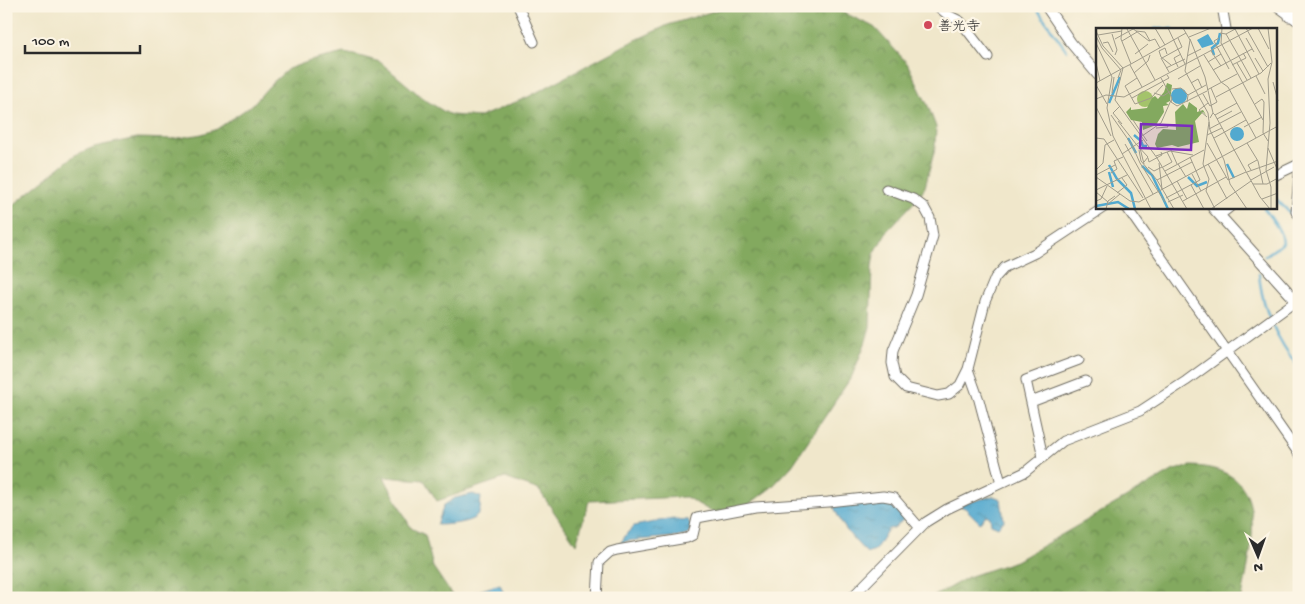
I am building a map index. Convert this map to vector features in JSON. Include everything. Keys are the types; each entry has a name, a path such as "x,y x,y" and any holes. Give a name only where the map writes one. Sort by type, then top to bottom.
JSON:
{"main road":[{"path":"1046,6 1071,43 1096,73"},
{"path":"1216,211 1298,303"}],"street":[{"path":"518,6 534,42"},
{"path":"937,6 948,15 960,21 988,57"},
{"path":"1222,6 1226,28"},
{"path":"1277,6 1289,17 1299,22"},
{"path":"1289,17 1295,6"},
{"path":"1278,174 1299,164"},
{"path":"1299,174 1296,212 1299,215"},
{"path":"886,189 924,207 930,218 933,236 916,296 893,351 892,363 895,377 906,388 938,396 949,394 960,385 968,369 985,302 995,278 1005,267 1035,253 1101,209"},
{"path":"1128,209 1299,454"},
{"path":"851,598 926,522 947,509 1025,472 1063,441 1145,408 1298,303"},
{"path":"1043,457 1026,380 1079,360"},
{"path":"968,369 979,400 1001,483"},
{"path":"1031,402 1086,382"},
{"path":"597,598 599,562 610,552 687,538 693,535 697,518 755,507 883,496 894,498 920,528"}],"green space":[{"path":"730,6 830,6 874,27 907,63 936,127 935,148 925,187 918,198 887,231 874,254 870,327 852,376 792,466 772,487 747,506 724,519 686,497 589,501 576,544 539,490 505,478 437,501 424,480 384,477 411,528 425,535 433,567 454,598 6,598 6,211 75,155 94,147 137,138 173,139 202,134 217,129 252,105 288,69 310,61 344,53 380,62 424,99 443,111 451,115 480,117 528,97 625,45 668,25"},
{"path":"1191,466 1217,470 1235,480 1246,494 1251,512 1252,532 1242,598 931,598 968,577 1016,561 1174,470"}],"water":[{"path":"473,494 481,497 480,511 476,516 460,523 437,525 444,505 455,498"},
{"path":"993,496 1001,499 1004,521 998,527 991,524 990,517 986,515 980,523 965,508 960,506 966,503"},
{"path":"890,498 905,518 894,528 888,529 875,550 867,553 847,530 833,504"},
{"path":"669,519 688,520 691,525 689,534 627,541 620,544 634,526"},
{"path":"500,584 504,594 503,598 468,598 475,592"}],"waterway":[{"path":"1035,6 1067,51"},
{"path":"1278,201 1299,222"},
{"path":"1265,209 1278,229 1283,243 1265,256"},
{"path":"1259,274 1263,300 1272,324 1299,368"}],"place":[{"name":"善光寺","path":"928,25"}]}
